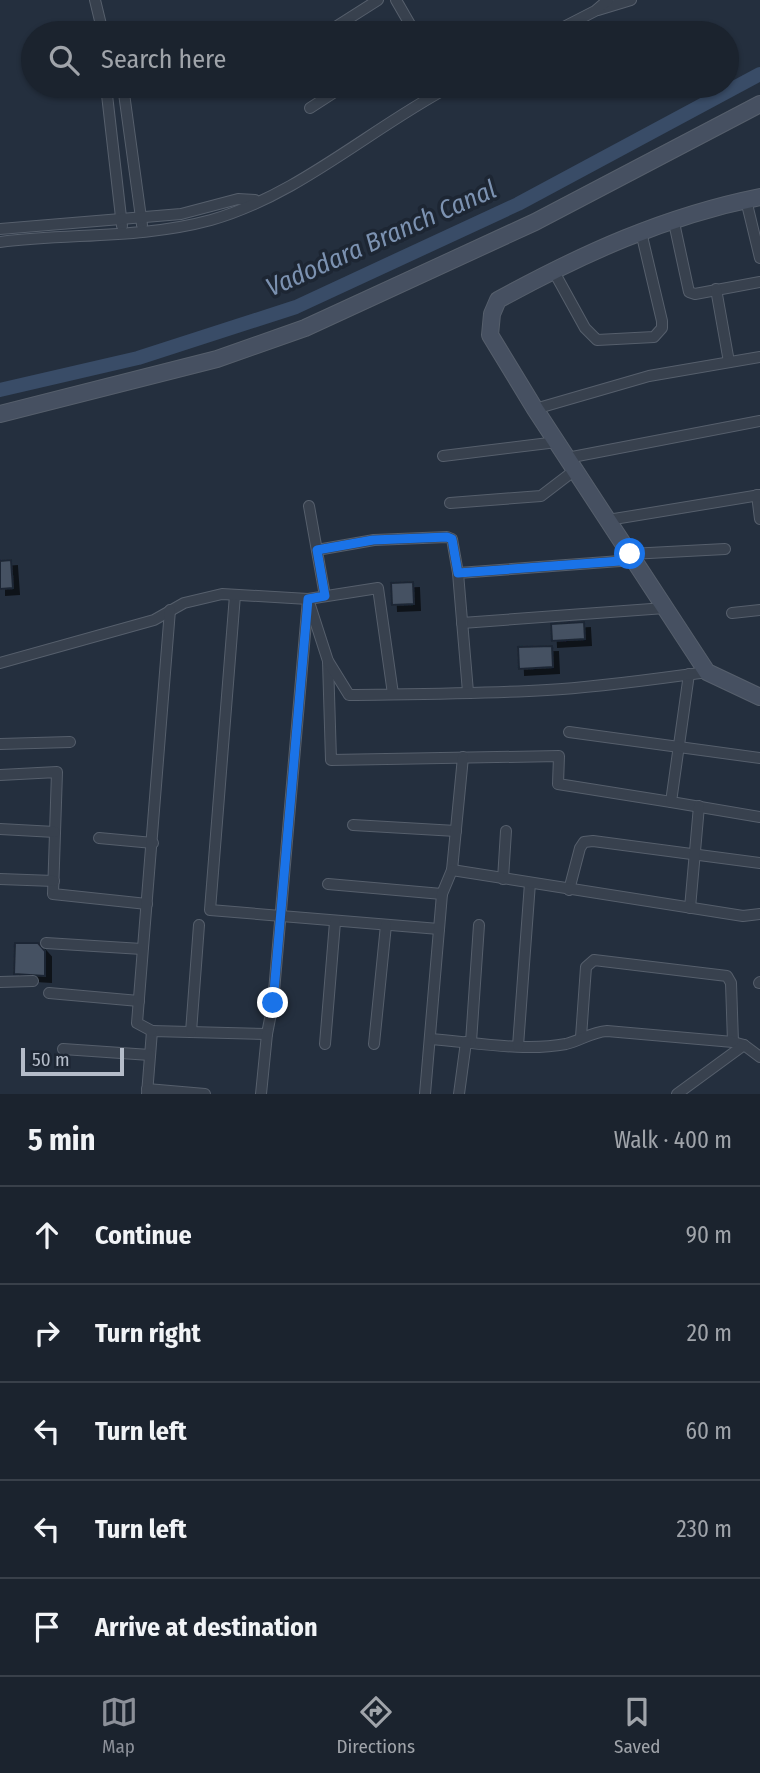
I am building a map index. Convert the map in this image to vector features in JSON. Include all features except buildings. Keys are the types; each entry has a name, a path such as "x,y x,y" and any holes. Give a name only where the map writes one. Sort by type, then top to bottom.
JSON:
{"street":[{"path":"96,0 100,21"},
{"path":"345,21 378,0"},
{"path":"396,0 408,21"},
{"path":"595,11 608,0"},
{"path":"575,21 595,11 631,0"},
{"path":"107,98 123,235"},
{"path":"125,98 142,234"},
{"path":"310,108 325,98"},
{"path":"258,200 238,199 181,214 0,230 5,242 142,234 212,219 258,200 329,162 430,98"},
{"path":"0,414 217,359 305,328 535,222 760,104"},
{"path":"760,258 753,198 673,218 553,270 498,300 492,314 491,335 535,410 707,672 760,697"},
{"path":"673,218 689,292 695,294 760,282"},
{"path":"553,270 584,328 597,340 654,337 662,328 662,321 641,232"},
{"path":"716,289 729,362"},
{"path":"535,410 649,376 760,357"},
{"path":"450,503 541,496 571,464 760,421"},
{"path":"443,456 557,442"},
{"path":"608,520 759,495 760,519"},
{"path":"309,506 325,596"},
{"path":"317,550 373,540 452,539 458,573 468,692"},
{"path":"458,573 725,550"},
{"path":"0,663 154,620 184,603 222,594 308,599 377,588 393,694"},
{"path":"235,595 209,911 439,929"},
{"path":"308,599 328,661 349,695 548,690 707,672"},
{"path":"261,1094 273,1003 308,599"},
{"path":"462,623 665,608"},
{"path":"170,610 137,1023 152,1031 267,1034"},
{"path":"732,612 760,610"},
{"path":"328,661 331,760 559,756 558,784 760,817"},
{"path":"671,802 689,674"},
{"path":"569,732 760,758"},
{"path":"0,744 70,742"},
{"path":"425,1094 442,894 452,870 463,757"},
{"path":"0,775 57,772 53,894 147,904"},
{"path":"691,908 699,806"},
{"path":"353,825 456,831"},
{"path":"0,829 55,832"},
{"path":"503,878 506,831"},
{"path":"99,838 153,843"},
{"path":"569,890 584,842 760,863"},
{"path":"452,870 743,916 760,914"},
{"path":"0,879 54,881"},
{"path":"518,1046 530,883"},
{"path":"328,884 442,894"},
{"path":"325,1044 335,922"},
{"path":"373,1044 386,925"},
{"path":"459,1094 468,1042 479,925"},
{"path":"191,1032 199,926"},
{"path":"46,943 142,949"},
{"path":"581,1037 586,967 594,960 727,976 731,983 738,1043"},
{"path":"0,982 33,981"},
{"path":"49,993 139,1001"},
{"path":"152,1031 147,1091 205,1094"},
{"path":"430,1039 518,1046 565,1044 607,1031 738,1043 760,1057"},
{"path":"677,1094 738,1043"},
{"path":"62,1049 150,1055"}],"waterway":[{"name":"Vadodara Branch Canal","path":"739,85 760,74"},
{"name":"Vadodara Branch Canal","path":"0,390 138,358 296,307 518,204 715,98"}],"route":[{"path":"273,1003 308,599 325,596 317,550 373,540 447,537 452,539 458,573 634,560 630,554"}]}
